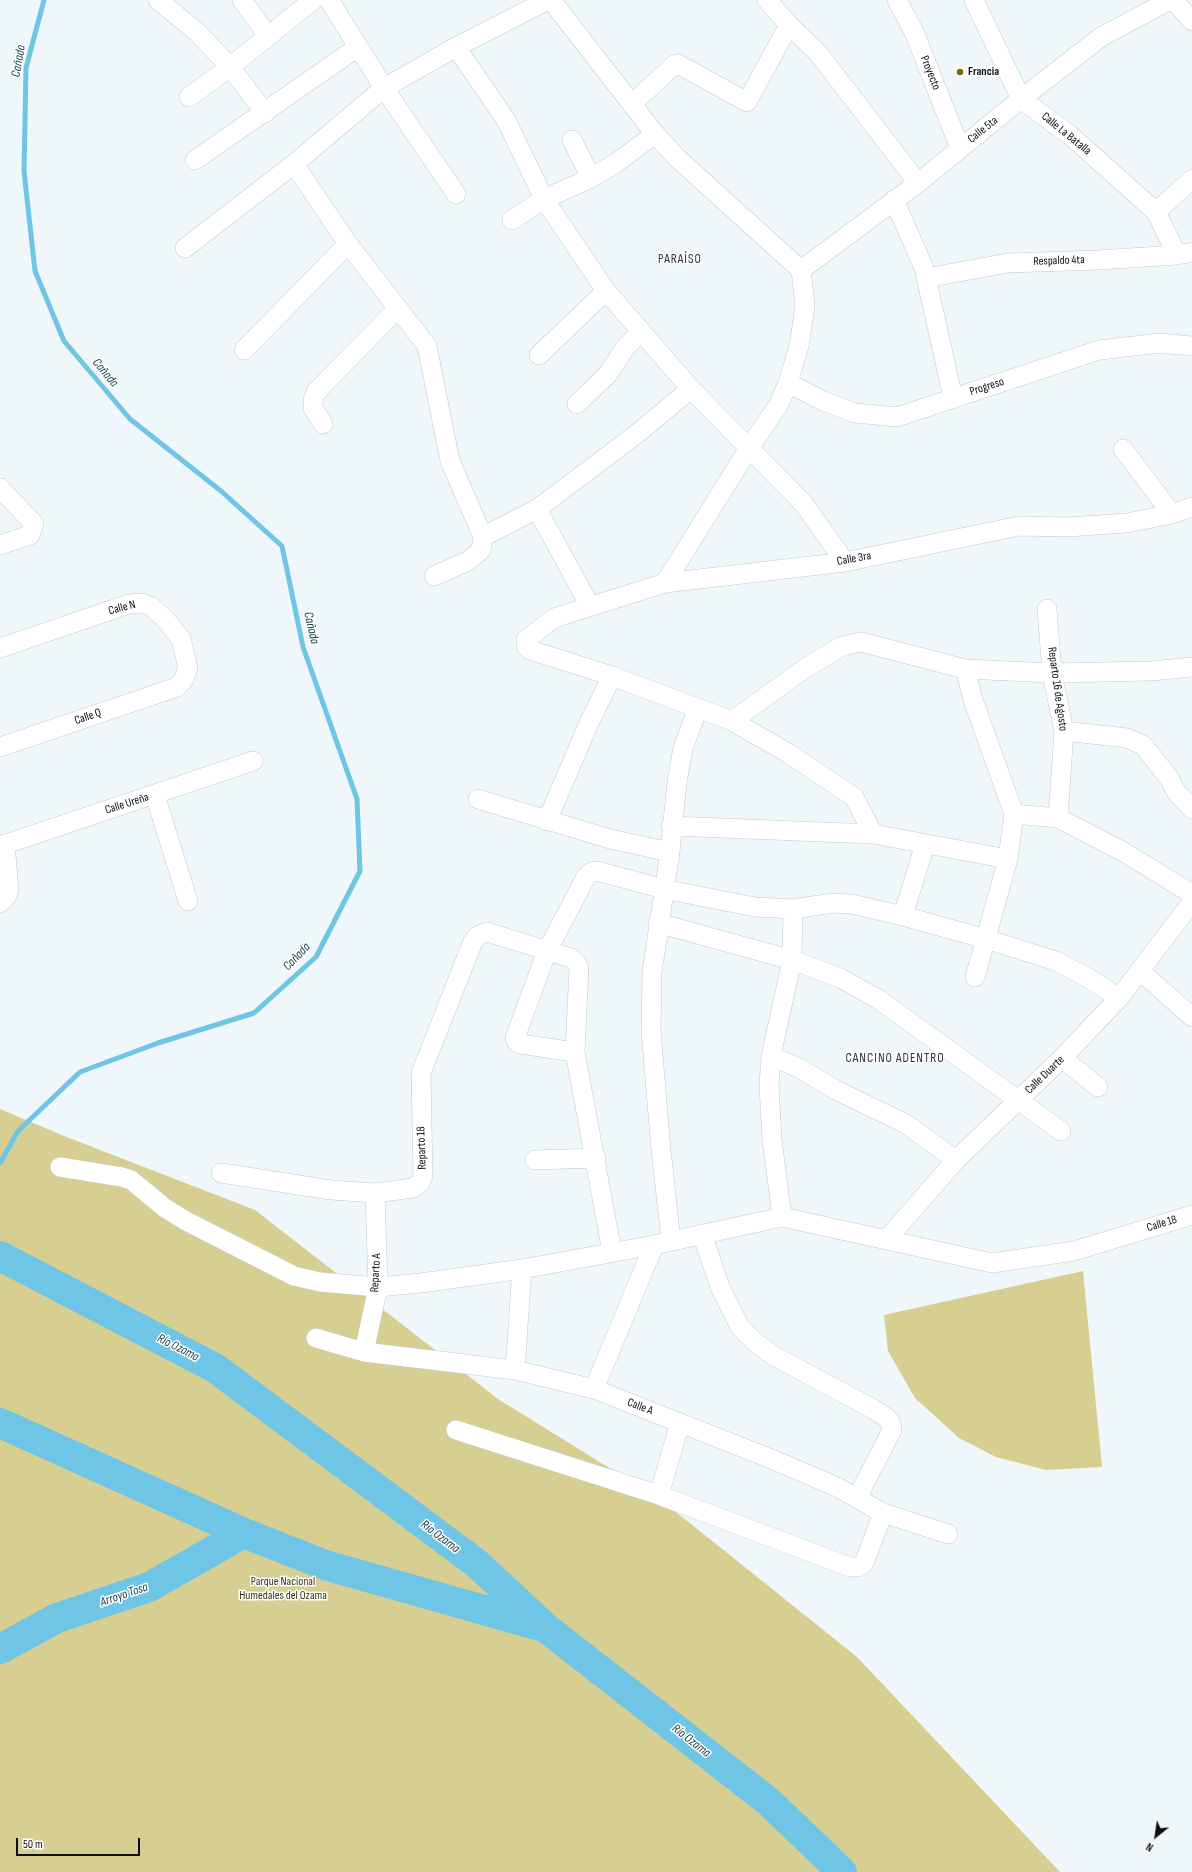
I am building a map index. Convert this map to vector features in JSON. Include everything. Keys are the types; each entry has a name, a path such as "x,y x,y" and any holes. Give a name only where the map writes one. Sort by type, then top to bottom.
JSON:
{"street":[{"path":"158,0 198,33 230,67 264,113"},
{"path":"242,0 268,36"},
{"path":"189,97 230,67 313,0"},
{"path":"329,0 384,88 456,194"},
{"path":"185,248 294,164 384,88 456,47 548,0"},
{"path":"551,0 655,134 677,158 801,270 804,306 799,346 788,383 778,406 749,448 665,583"},
{"path":"767,0 789,25 818,53 918,183"},
{"name":"Proyecto","path":"897,0 914,32 960,148"},
{"name":"Calle La Batalla","path":"974,0 1021,99 1071,136 1156,212 1184,253"},
{"path":"1172,0 1192,21"},
{"name":"Calle 5ta","path":"801,270 918,183 1021,99 1101,38 1172,0"},
{"path":"632,104 674,65 678,64 746,102 749,100 789,25"},
{"path":"195,160 358,47"},
{"path":"456,47 506,120 544,199 606,291 691,388 804,503 845,562"},
{"path":"512,220 544,199 591,178 616,163 655,134"},
{"path":"572,140 591,178"},
{"path":"294,164 348,244 427,346 450,461 480,530 484,533 488,534 537,509 634,436 691,388"},
{"path":"1156,212 1192,179"},
{"path":"894,200 924,268 953,398"},
{"path":"244,350 348,244"},
{"name":"Respaldo 4ta","path":"926,278 1008,263 1098,260 1184,253"},
{"path":"539,355 606,291"},
{"path":"323,424 314,408 313,400 316,392 398,308"},
{"path":"577,404 608,374 624,348 641,331"},
{"name":"Progreso","path":"788,383 823,401 855,413 897,416 1099,350 1160,343 1192,346"},
{"path":"1123,449 1172,514"},
{"path":"0,488 34,524 30,536 0,545"},
{"name":"Calle 3ra","path":"612,676 530,650 526,646 526,640 554,618 665,583 845,562 1019,526 1067,527 1127,523 1172,514 1192,507"},
{"path":"537,509 590,606"},
{"path":"434,576 468,561 481,550 484,533"},
{"name":"Calle N","path":"0,648 129,604 142,603 152,607 166,620 182,639 188,668 184,679 177,688"},
{"name":"Reparto 16 de Agosto","path":"1047,609 1052,673 1064,731 1058,818"},
{"path":"732,721 804,669 842,646 861,642 965,669 1052,673 1151,672 1192,667"},
{"path":"965,669 973,700 1014,814 1008,859 975,977"},
{"path":"547,821 589,723 612,676 732,721 788,753 854,797 873,834"},
{"name":"Calle Q","path":"0,747 177,688"},
{"path":"594,1389 663,1243 661,1150 651,1031 652,972 658,923 670,852 671,826 683,748 698,708"},
{"path":"1064,731 1127,738 1143,745 1169,778 1177,793 1192,809"},
{"name":"Calle Ureña","path":"3,845 253,761"},
{"path":"155,795 188,901"},
{"path":"478,799 610,839 670,852"},
{"path":"1014,814 1058,818 1122,851 1192,894"},
{"path":"671,826 873,834 1008,859"},
{"path":"903,916 925,844"},
{"path":"0,903 7,896 9,890 3,845"},
{"path":"575,1052 520,1044 515,1038 547,951 586,877 591,872 597,872 664,889 755,908 793,909 833,903 852,904 903,916 986,939 1056,961 1090,979 1119,998"},
{"name":"Calle Duarte","path":"887,1239 956,1160 1062,1058 1119,998 1192,902"},
{"path":"60,1167 122,1176 131,1180 165,1208 186,1222 294,1276 320,1282 378,1287 421,1283 522,1269 663,1243 782,1217 772,1140 769,1086 771,1056 792,960 793,909"},
{"path":"658,923 792,960 840,978 878,999 1017,1101 1061,1131"},
{"name":"Reparto 18","path":"220,1173 331,1190 375,1193 413,1188 420,1183 423,1176 421,1073 472,944 477,936 487,932 547,951"},
{"path":"547,951 571,958 579,968 575,1052 596,1158 612,1252"},
{"path":"1140,972 1192,1018"},
{"path":"771,1056 799,1068 836,1090 906,1124 956,1160"},
{"path":"1062,1058 1098,1087"},
{"path":"535,1160 596,1158"},
{"name":"Reparto A","path":"364,1352 378,1287 375,1193"},
{"name":"Calle 18","path":"782,1217 992,1263 1074,1251 1192,1215"},
{"path":"702,1234 720,1287 740,1327 755,1342 774,1356 873,1409 887,1418 891,1423 892,1430 857,1498"},
{"path":"515,1370 522,1269"},
{"name":"Calle A","path":"316,1338 364,1352 515,1370 594,1389 769,1458 857,1498 883,1513 948,1534"},
{"path":"660,1495 680,1423"},
{"path":"456,1430 660,1495 850,1567 858,1567 864,1563 883,1513"}],"green space":[{"name":"Parque Nacional Humedales del Ozama","path":"0,1109 64,1136 255,1210 498,1399 661,1500 857,1657 1060,1872 0,1872"},
{"path":"1083,1271 1102,1467 1046,1470 996,1457 959,1438 915,1398 888,1351 884,1315"}],"waterway":[{"name":"Cañada","path":"0,1163 18,1131 80,1072 158,1043 254,1013 316,957 360,871 357,799 303,647 282,546 221,491 130,419 64,341 35,271 24,171 26,68 44,0"},
{"name":"Río Ozama","path":"0,1256 215,1368 476,1563 546,1628 769,1802 842,1872"},
{"path":"0,1423 244,1533 325,1565 540,1626"},
{"name":"Arroyo Tosa","path":"0,1649 57,1618 149,1587 244,1533"}],"place":[{"name":"Francia","path":"960,72"}],"district":[{"name":"PARAÍSO","path":"680,260"},
{"name":"CANCINO ADENTRO","path":"895,1059"}]}
